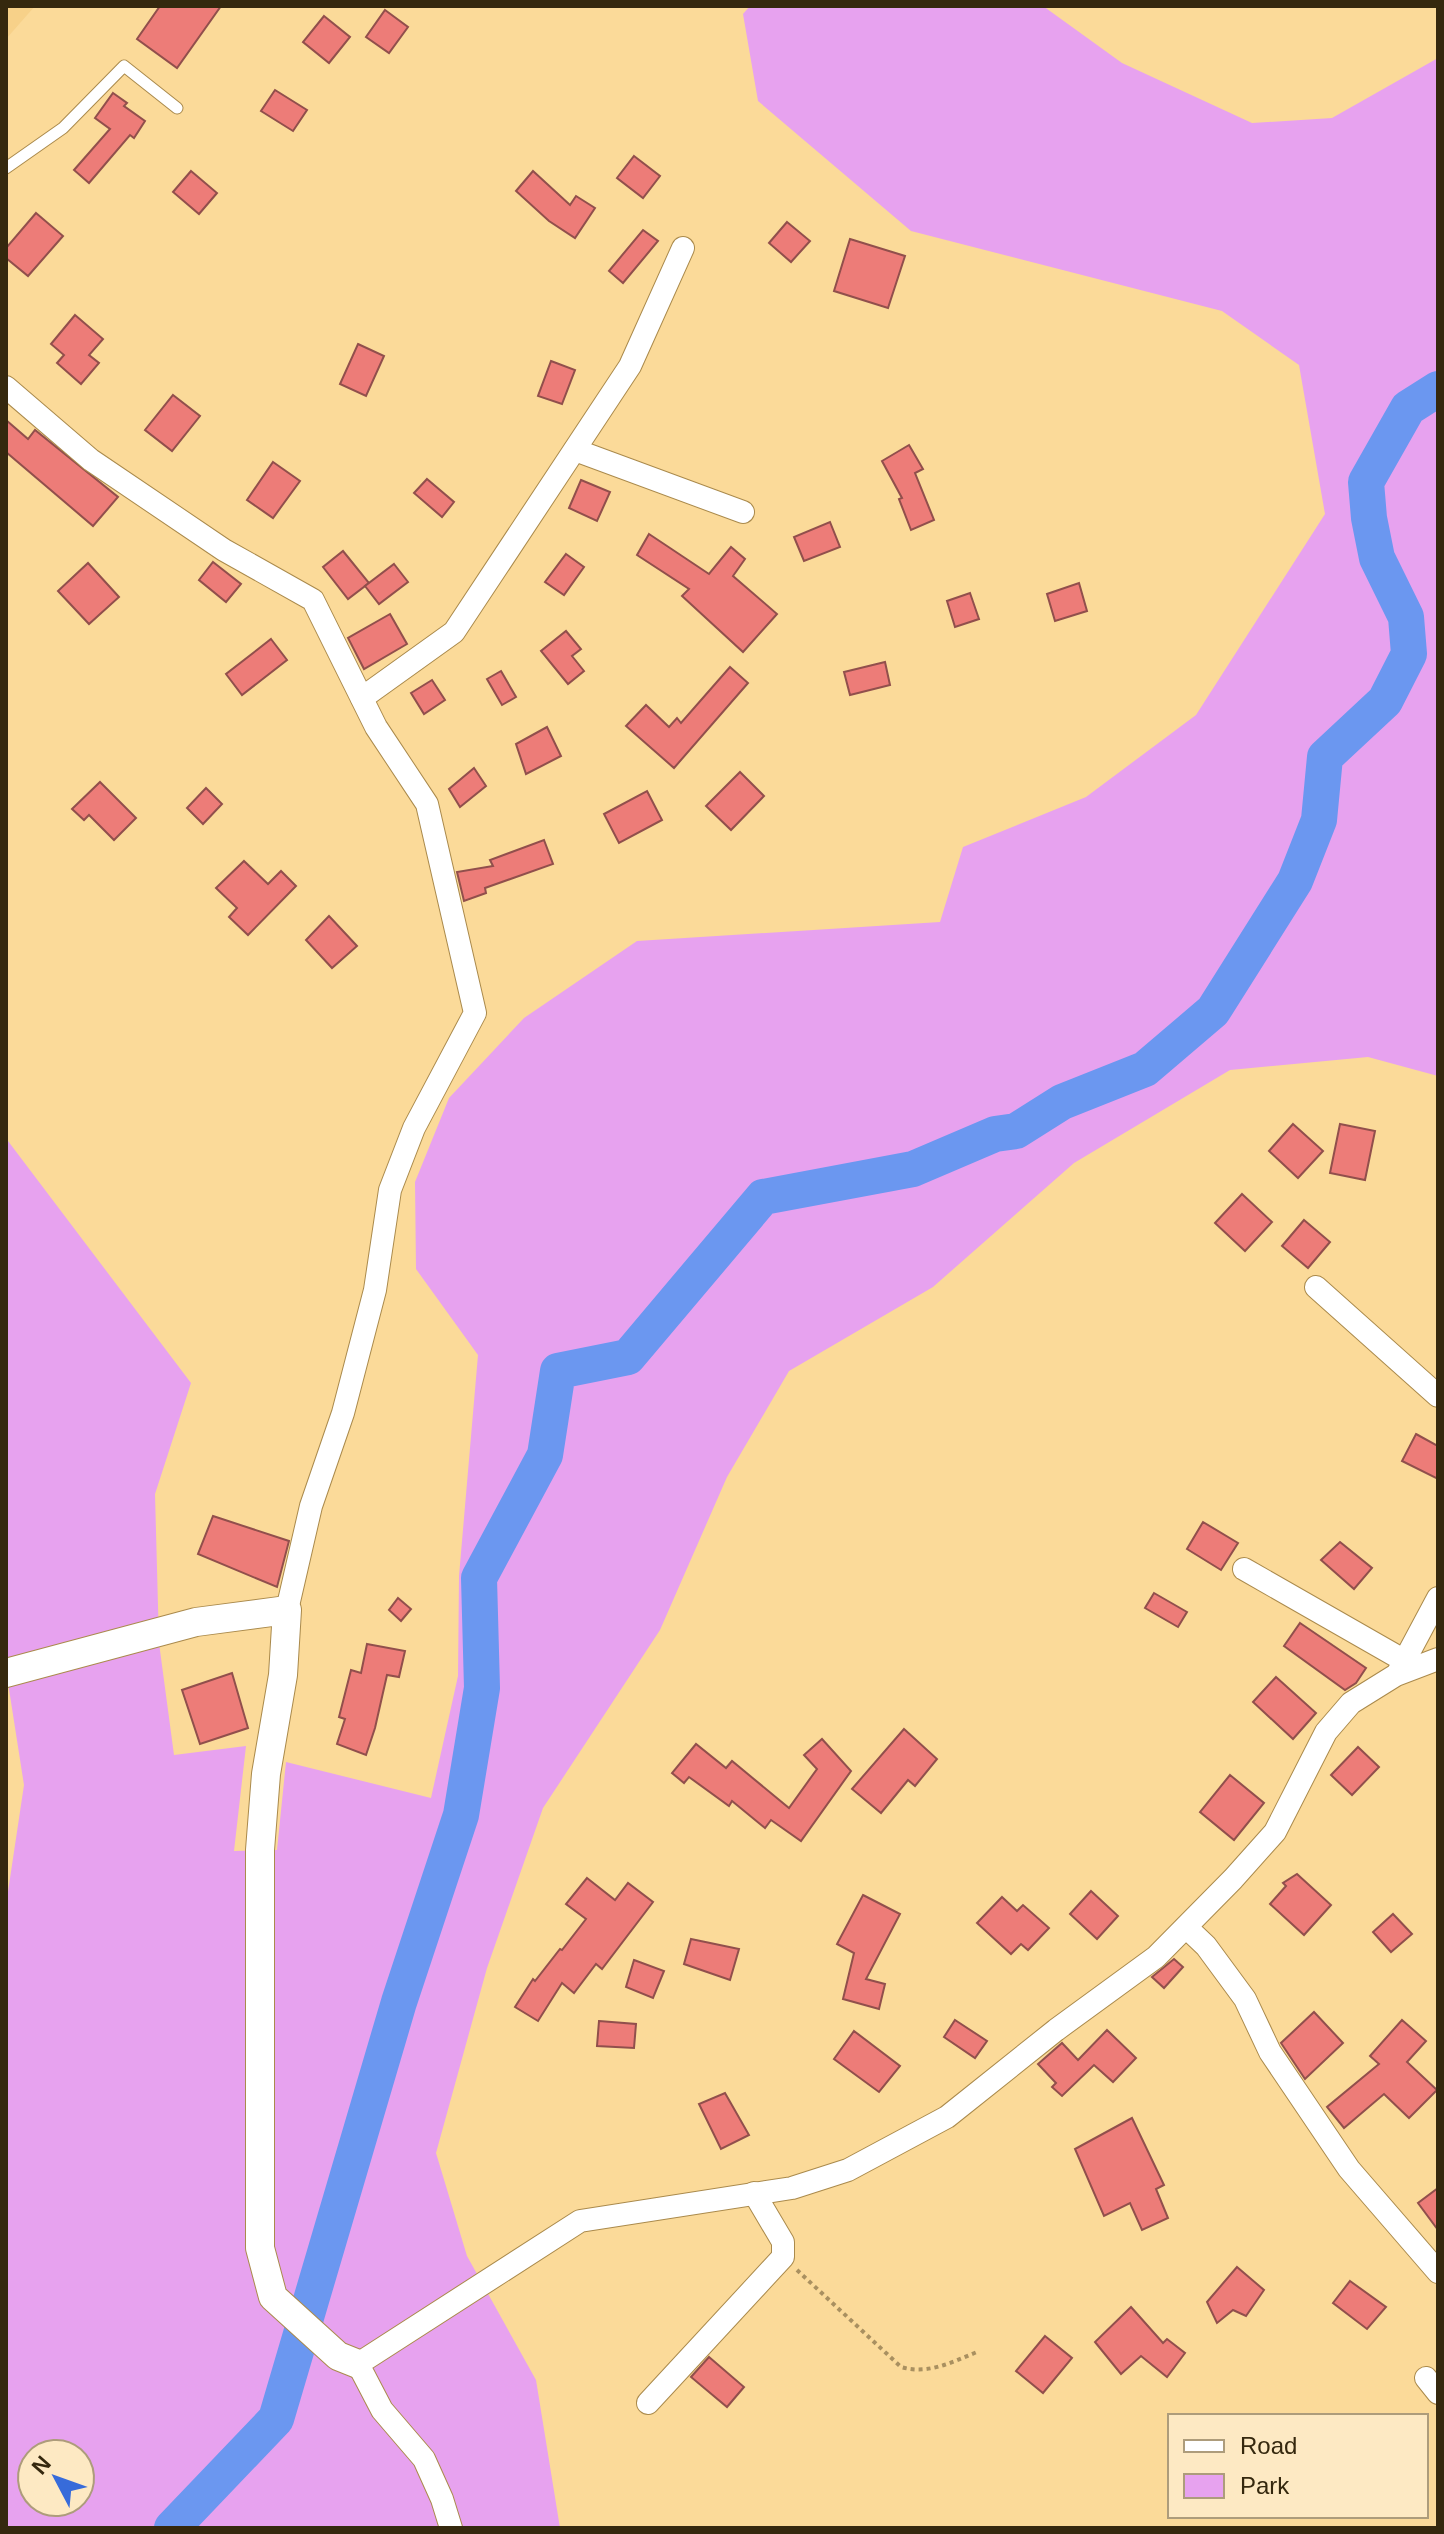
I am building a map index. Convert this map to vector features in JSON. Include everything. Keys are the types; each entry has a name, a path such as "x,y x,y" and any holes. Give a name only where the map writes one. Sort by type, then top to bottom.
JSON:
{"street":[{"path":"362,698 454,632 630,366 683,248"},
{"path":"6,387 91,460 224,550 313,600 376,727 427,804 475,1013 414,1128 390,1190 375,1290 343,1413 311,1506 287,1610 283,1675 266,1774 260,1850 260,2248 273,2297 348,2360 382,2410 424,2459 451,2528"},
{"path":"575,450 743,512"},
{"path":"1316,1287 1438,1396"},
{"path":"1244,1569 1401,1668"},
{"path":"1401,1668 1438,1598"},
{"path":"6,1673 196,1622 287,1610"},
{"path":"348,2360 580,2221 792,2188 848,2170 947,2117 1056,2030 1156,1957 1186,1927 1275,1832 1326,1732 1351,1703 1401,1668 1438,1659"},
{"path":"1186,1927 1206,1946 1245,1999 1270,2052 1349,2169 1438,2272"},
{"path":"648,2403 783,2257 783,2242 754,2193"}],"lane":[{"path":"6,168 63,128 124,66 177,108"}],"path":[{"path":"783,2257 901,2367 916,2372 930,2370 977,2352"}],"shaded area":[{"path":"6,6 35,6 6,39"}],"green space":[{"path":"750,6 1043,6 1122,63 1252,123 1332,118 1438,58 1438,1076 1368,1057 1230,1070 1074,1163 933,1287 789,1371 727,1477 660,1630 543,1808 487,1968 436,2153 467,2256 536,2380 560,2528 6,2528 6,1905 24,1785 6,1670 6,1143 8,1141 191,1383 155,1494 159,1643 174,1755 246,1746 234,1851 277,1850 286,1762 431,1798 458,1676 459,1576 478,1355 416,1269 415,1182 449,1098 524,1018 637,941 940,922 963,847 1086,797 1196,715 1325,514 1299,365 1222,311 911,231 758,101 743,14"}],"building":[{"path":"160,6 221,6 177,68 137,39"},
{"path":"385,10 408,27 389,53 366,37"},
{"path":"324,16 350,37 329,63 303,42"},
{"path":"275,90 307,110 293,131 261,111"},
{"path":"113,93 127,103 124,106 145,121 134,138 130,135 89,183 74,170 110,129 95,118"},
{"path":"634,156 660,176 643,198 617,178"},
{"path":"191,171 217,193 199,214 173,192"},
{"path":"533,171 570,205 576,196 595,208 575,238 549,221 516,191"},
{"path":"36,213 63,236 28,276 6,258 6,248"},
{"path":"787,222 810,241 791,262 769,243"},
{"path":"643,230 658,241 623,283 609,271"},
{"path":"850,239 905,256 888,308 834,291"},
{"path":"75,315 103,339 89,355 99,363 81,384 57,363 64,355 51,344"},
{"path":"358,344 384,356 366,396 340,384"},
{"path":"551,361 575,370 562,404 538,396"},
{"path":"173,395 200,416 172,451 145,430"},
{"path":"6,420 28,439 35,430 118,497 93,526 6,452"},
{"path":"909,445 923,469 915,473 934,520 911,530 899,499 902,498 882,461"},
{"path":"273,462 300,481 273,518 247,500"},
{"path":"427,479 454,502 442,517 414,493"},
{"path":"581,480 610,492 597,521 569,508"},
{"path":"830,522 840,547 804,561 794,537"},
{"path":"649,534 709,574 731,547 745,559 733,576 777,614 743,652 682,596 689,589 637,555"},
{"path":"343,551 369,583 348,599 323,567"},
{"path":"566,554 584,567 564,595 545,582"},
{"path":"213,562 241,584 226,602 199,580"},
{"path":"88,563 119,597 89,624 58,591"},
{"path":"394,564 408,582 379,604 365,586"},
{"path":"1079,583 1087,611 1055,621 1047,594"},
{"path":"970,593 979,619 955,627 947,601"},
{"path":"390,614 407,644 364,669 348,638"},
{"path":"566,631 581,649 572,656 584,671 568,684 541,651"},
{"path":"271,639 287,660 242,695 226,674"},
{"path":"885,662 890,685 850,695 844,672"},
{"path":"730,667 748,683 674,768 626,726 646,705 669,727 677,718 681,723"},
{"path":"501,671 516,697 502,705 487,679"},
{"path":"432,680 445,700 424,714 411,693"},
{"path":"547,727 561,756 526,774 516,744"},
{"path":"474,768 486,786 460,807 449,789"},
{"path":"740,772 764,796 731,830 706,806"},
{"path":"100,782 136,818 114,840 89,815 84,820 72,809"},
{"path":"206,788 222,804 203,824 187,808"},
{"path":"647,791 662,820 619,843 604,814"},
{"path":"544,840 553,864 485,888 486,893 464,901 457,872 493,866 490,860"},
{"path":"244,861 268,884 281,871 296,886 248,935 229,917 237,908 216,888"},
{"path":"329,916 357,946 332,968 306,940"},
{"path":"1293,1124 1323,1151 1298,1178 1269,1151"},
{"path":"1340,1124 1375,1131 1365,1180 1330,1173"},
{"path":"1242,1194 1272,1222 1245,1251 1215,1223"},
{"path":"1304,1220 1330,1242 1308,1268 1282,1246"},
{"path":"1416,1434 1438,1446 1438,1479 1402,1461"},
{"path":"213,1516 289,1541 277,1587 198,1554"},
{"path":"1203,1522 1238,1543 1221,1570 1187,1549"},
{"path":"1340,1542 1372,1568 1354,1589 1321,1560"},
{"path":"1154,1593 1187,1612 1178,1627 1145,1608"},
{"path":"398,1598 411,1609 401,1621 389,1610"},
{"path":"1300,1623 1366,1668 1356,1683 1345,1690 1284,1646"},
{"path":"367,1644 405,1651 399,1677 387,1675 366,1755 337,1744 345,1719 339,1717 351,1670 361,1673"},
{"path":"232,1673 248,1728 200,1744 182,1690"},
{"path":"1276,1677 1316,1713 1293,1739 1253,1702"},
{"path":"904,1729 937,1759 915,1786 908,1780 881,1813 852,1789"},
{"path":"822,1739 851,1771 801,1841 771,1820 765,1828 732,1801 729,1806 689,1777 684,1783 672,1773 696,1744 726,1768 732,1761 789,1808 817,1769 804,1755"},
{"path":"1358,1747 1379,1767 1352,1795 1331,1775"},
{"path":"1230,1775 1264,1803 1234,1840 1200,1812"},
{"path":"1297,1874 1331,1905 1304,1935 1270,1904 1286,1886 1283,1883"},
{"path":"587,1878 615,1900 628,1883 653,1902 602,1969 596,1964 574,1993 562,1983 538,2021 515,2007 533,1979 535,1981 586,1919 566,1904"},
{"path":"1091,1891 1118,1916 1097,1939 1070,1914"},
{"path":"863,1895 900,1914 866,1979 885,1984 879,2009 843,1999 854,1953 837,1944"},
{"path":"1002,1897 1017,1911 1023,1905 1049,1928 1028,1950 1021,1944 1011,1954 977,1923"},
{"path":"1393,1914 1412,1934 1391,1952 1373,1932"},
{"path":"691,1939 739,1949 730,1980 684,1964"},
{"path":"1174,1959 1183,1967 1164,1988 1152,1977"},
{"path":"634,1960 664,1971 653,1998 626,1987"},
{"path":"1314,2012 1343,2043 1305,2079 1281,2043"},
{"path":"955,2020 987,2041 975,2058 944,2037"},
{"path":"1402,2020 1426,2041 1407,2062 1437,2090 1409,2118 1384,2094 1344,2128 1327,2107 1379,2064 1370,2056"},
{"path":"599,2021 636,2024 634,2048 597,2046"},
{"path":"1107,2030 1136,2058 1113,2082 1094,2065 1062,2096 1052,2087 1056,2083 1038,2064 1062,2043 1078,2060"},
{"path":"854,2031 900,2066 879,2092 834,2059"},
{"path":"725,2093 749,2135 721,2149 699,2104"},
{"path":"1132,2118 1164,2185 1156,2189 1168,2218 1142,2230 1130,2203 1104,2216 1075,2149"},
{"path":"1438,2188 1438,2230 1418,2203"},
{"path":"1237,2267 1264,2290 1246,2316 1233,2310 1217,2323 1207,2302"},
{"path":"1350,2281 1386,2307 1367,2329 1333,2303"},
{"path":"1131,2307 1163,2343 1167,2339 1185,2353 1167,2377 1141,2356 1121,2374 1095,2342"},
{"path":"1045,2336 1072,2358 1043,2393 1016,2371"},
{"path":"709,2357 744,2387 727,2407 691,2377"}],"waterway":[{"path":"172,2528 276,2419 399,2002 461,1815 482,1688 479,1578 545,1455 558,1371 628,1357 763,1197 913,1169 995,1134 1016,1131 1062,1102 1145,1069 1213,1011 1295,881 1319,820 1325,757 1385,701 1409,654 1406,617 1377,558 1366,482 1408,408 1438,389"}]}
